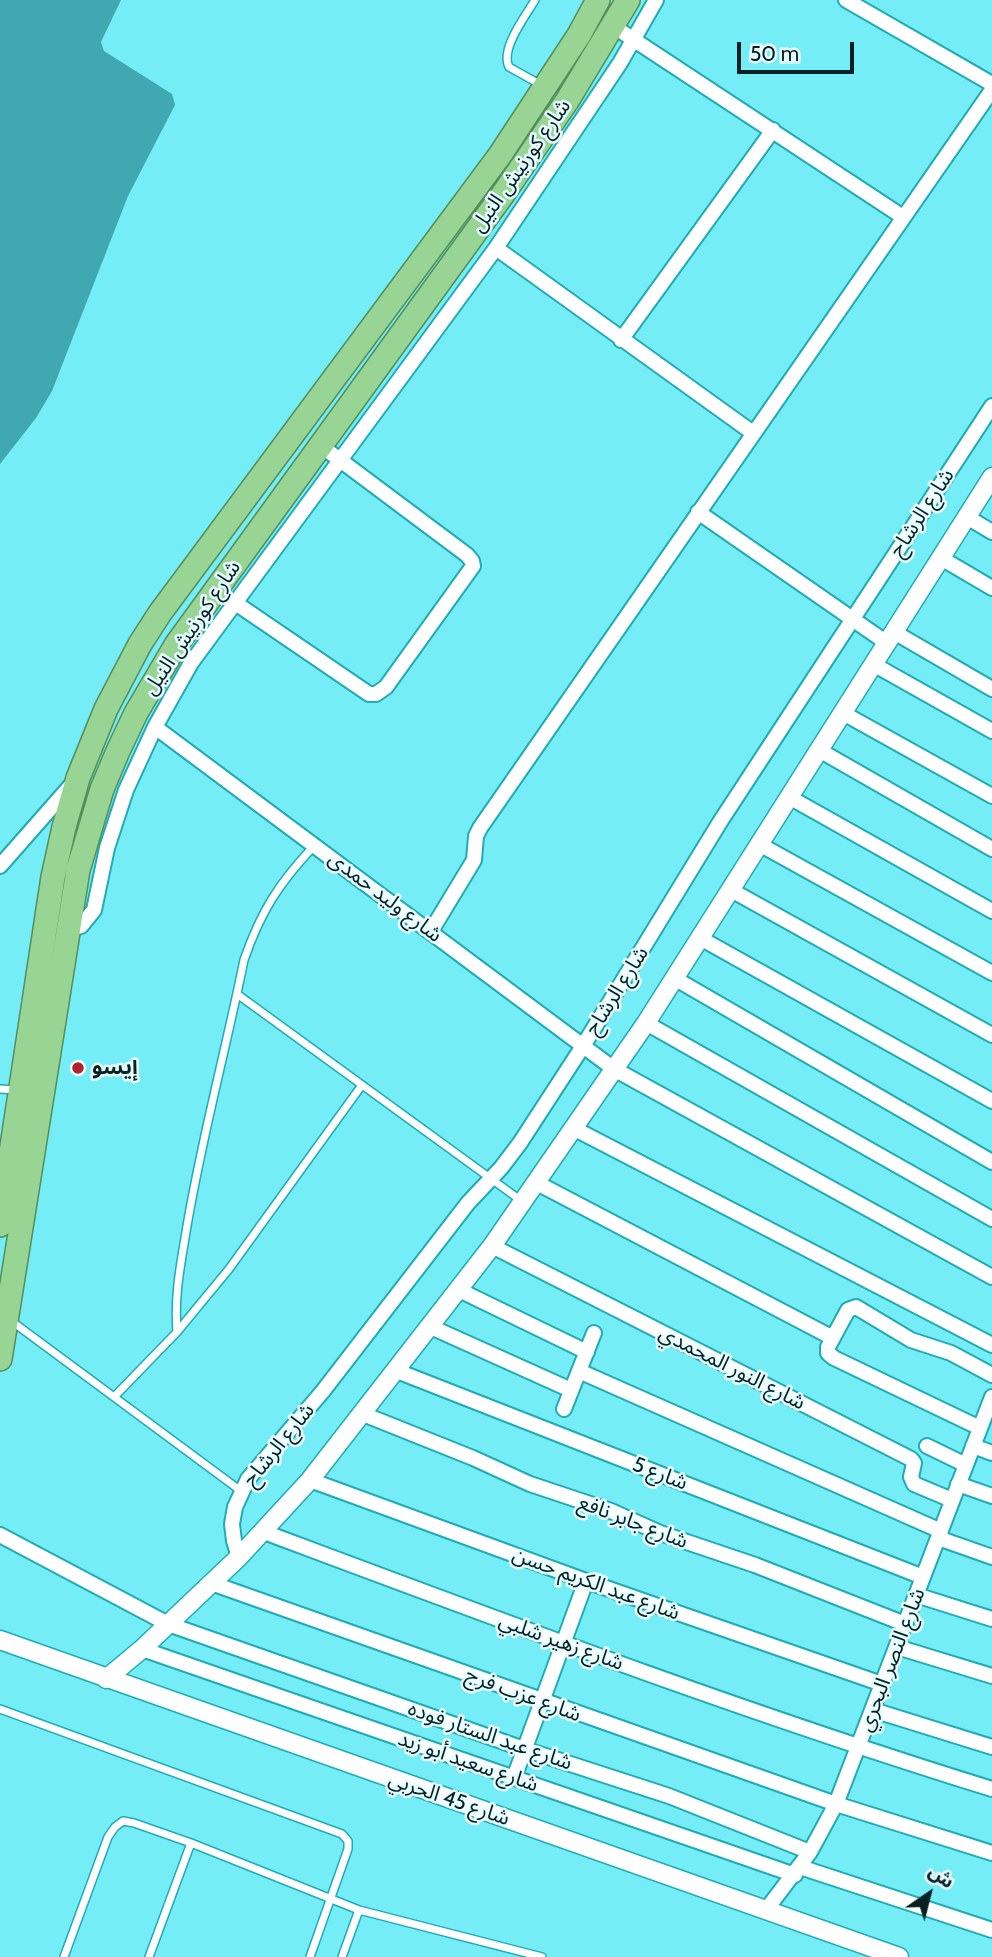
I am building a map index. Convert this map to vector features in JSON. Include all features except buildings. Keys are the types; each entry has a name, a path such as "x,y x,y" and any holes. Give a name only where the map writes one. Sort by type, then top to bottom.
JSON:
{"highway":[{"name":"شارع كورنيش النيل","path":"0,1225 10,1090 64,827 78,778 122,676 160,613 460,210 545,88 598,0"},
{"name":"شارع كورنيش النيل","path":"0,1359 13,1251 78,870 102,789 136,713 176,645 506,190 567,100 628,0"},
{"path":"545,88 567,100"}],"street":[{"path":"68,930 81,926 94,910 115,821 139,759 191,663 496,248 635,40 656,0"},
{"path":"846,0 992,84"},
{"path":"613,26 903,217"},
{"path":"431,931 474,860 476,835 480,828 992,90"},
{"path":"621,340 772,130"},
{"path":"496,248 753,433"},
{"name":"شارع الرشاح","path":"239,1557 232,1524 240,1491 323,1391 468,1203 520,1143 583,1046 720,822 992,406"},
{"path":"234,603 369,694 376,694 386,687 472,566 472,561 320,445"},
{"name":"شارع الرشاح","path":"106,1679 142,1649 264,1532 363,1414 492,1246 646,1023 992,477"},
{"path":"698,512 852,619 992,689"},
{"path":"967,517 992,532"},
{"path":"941,558 992,588"},
{"path":"873,664 992,731"},
{"path":"843,713 992,796"},
{"name":"شارع وليد حمدى","path":"155,727 614,1069 992,1277"},
{"path":"819,750 992,849"},
{"path":"0,866 78,778"},
{"path":"789,797 992,911"},
{"path":"759,844 992,973"},
{"path":"731,890 992,1035"},
{"path":"700,938 992,1101"},
{"path":"674,978 992,1162"},
{"path":"646,1023 992,1219"},
{"path":"575,1129 992,1345"},
{"path":"537,1183 834,1338"},
{"name":"شارع النور المحمدي","path":"492,1246 911,1458 914,1463 911,1476 914,1484 952,1500"},
{"path":"459,1290 587,1352"},
{"path":"980,1428 832,1357 828,1350 848,1310 856,1307 911,1340 951,1353 992,1375"},
{"path":"431,1327 571,1390"},
{"path":"564,1409 594,1332"},
{"name":"شارع 5","path":"397,1371 923,1577"},
{"path":"579,1371 992,1557"},
{"name":"شارع النصر البحري","path":"766,1910 810,1852 836,1804 992,1397"},
{"name":"شارع جابر نافع","path":"363,1414 474,1458 530,1484 611,1511 688,1544 755,1564 905,1624"},
{"path":"927,1446 966,1465"},
{"path":"973,1446 992,1453"},
{"name":"شارع عبد الكريم حسن","path":"310,1480 586,1581 883,1684"},
{"path":"958,1484 992,1496"},
{"name":"شارع زهير شلبي","path":"264,1532 563,1643 859,1748 992,1789"},
{"name":"شارع عبد الستار فوده","path":"0,1535 168,1624 524,1749 669,1796 810,1852"},
{"path":"514,1778 586,1581"},
{"name":"شارع عزب فرج","path":"211,1583 541,1702 836,1804 992,1853"},
{"path":"916,1595 992,1619"},
{"name":"شارع 45 الحربي","path":"0,1640 899,1957"},
{"path":"897,1647 992,1676"},
{"name":"شارع سعيد أبو زيد","path":"142,1649 514,1778 797,1871 992,1930"},
{"path":"873,1710 992,1747"}],"lane":[{"path":"535,0 508,48 506,62 509,67 545,88"},
{"path":"177,1332 177,1280 193,1189 244,960 255,928 271,898 291,870 315,845"},
{"path":"237,994 523,1203"},
{"path":"114,1398 177,1332 229,1269 362,1085"},
{"path":"6,1317 240,1491"},
{"path":"0,1709 341,1834 348,1841 348,1849 310,1957"},
{"path":"64,1957 108,1837 123,1821 191,1843 359,1910 542,1957"},
{"path":"149,1957 191,1843"},
{"path":"342,1957 359,1910"}],"water":[{"path":"0,0 121,0 101,42 104,51 172,94 175,105 128,196 52,391 36,418 0,464"}],"place":[{"name":"إيسو","path":"78,1068"}]}
